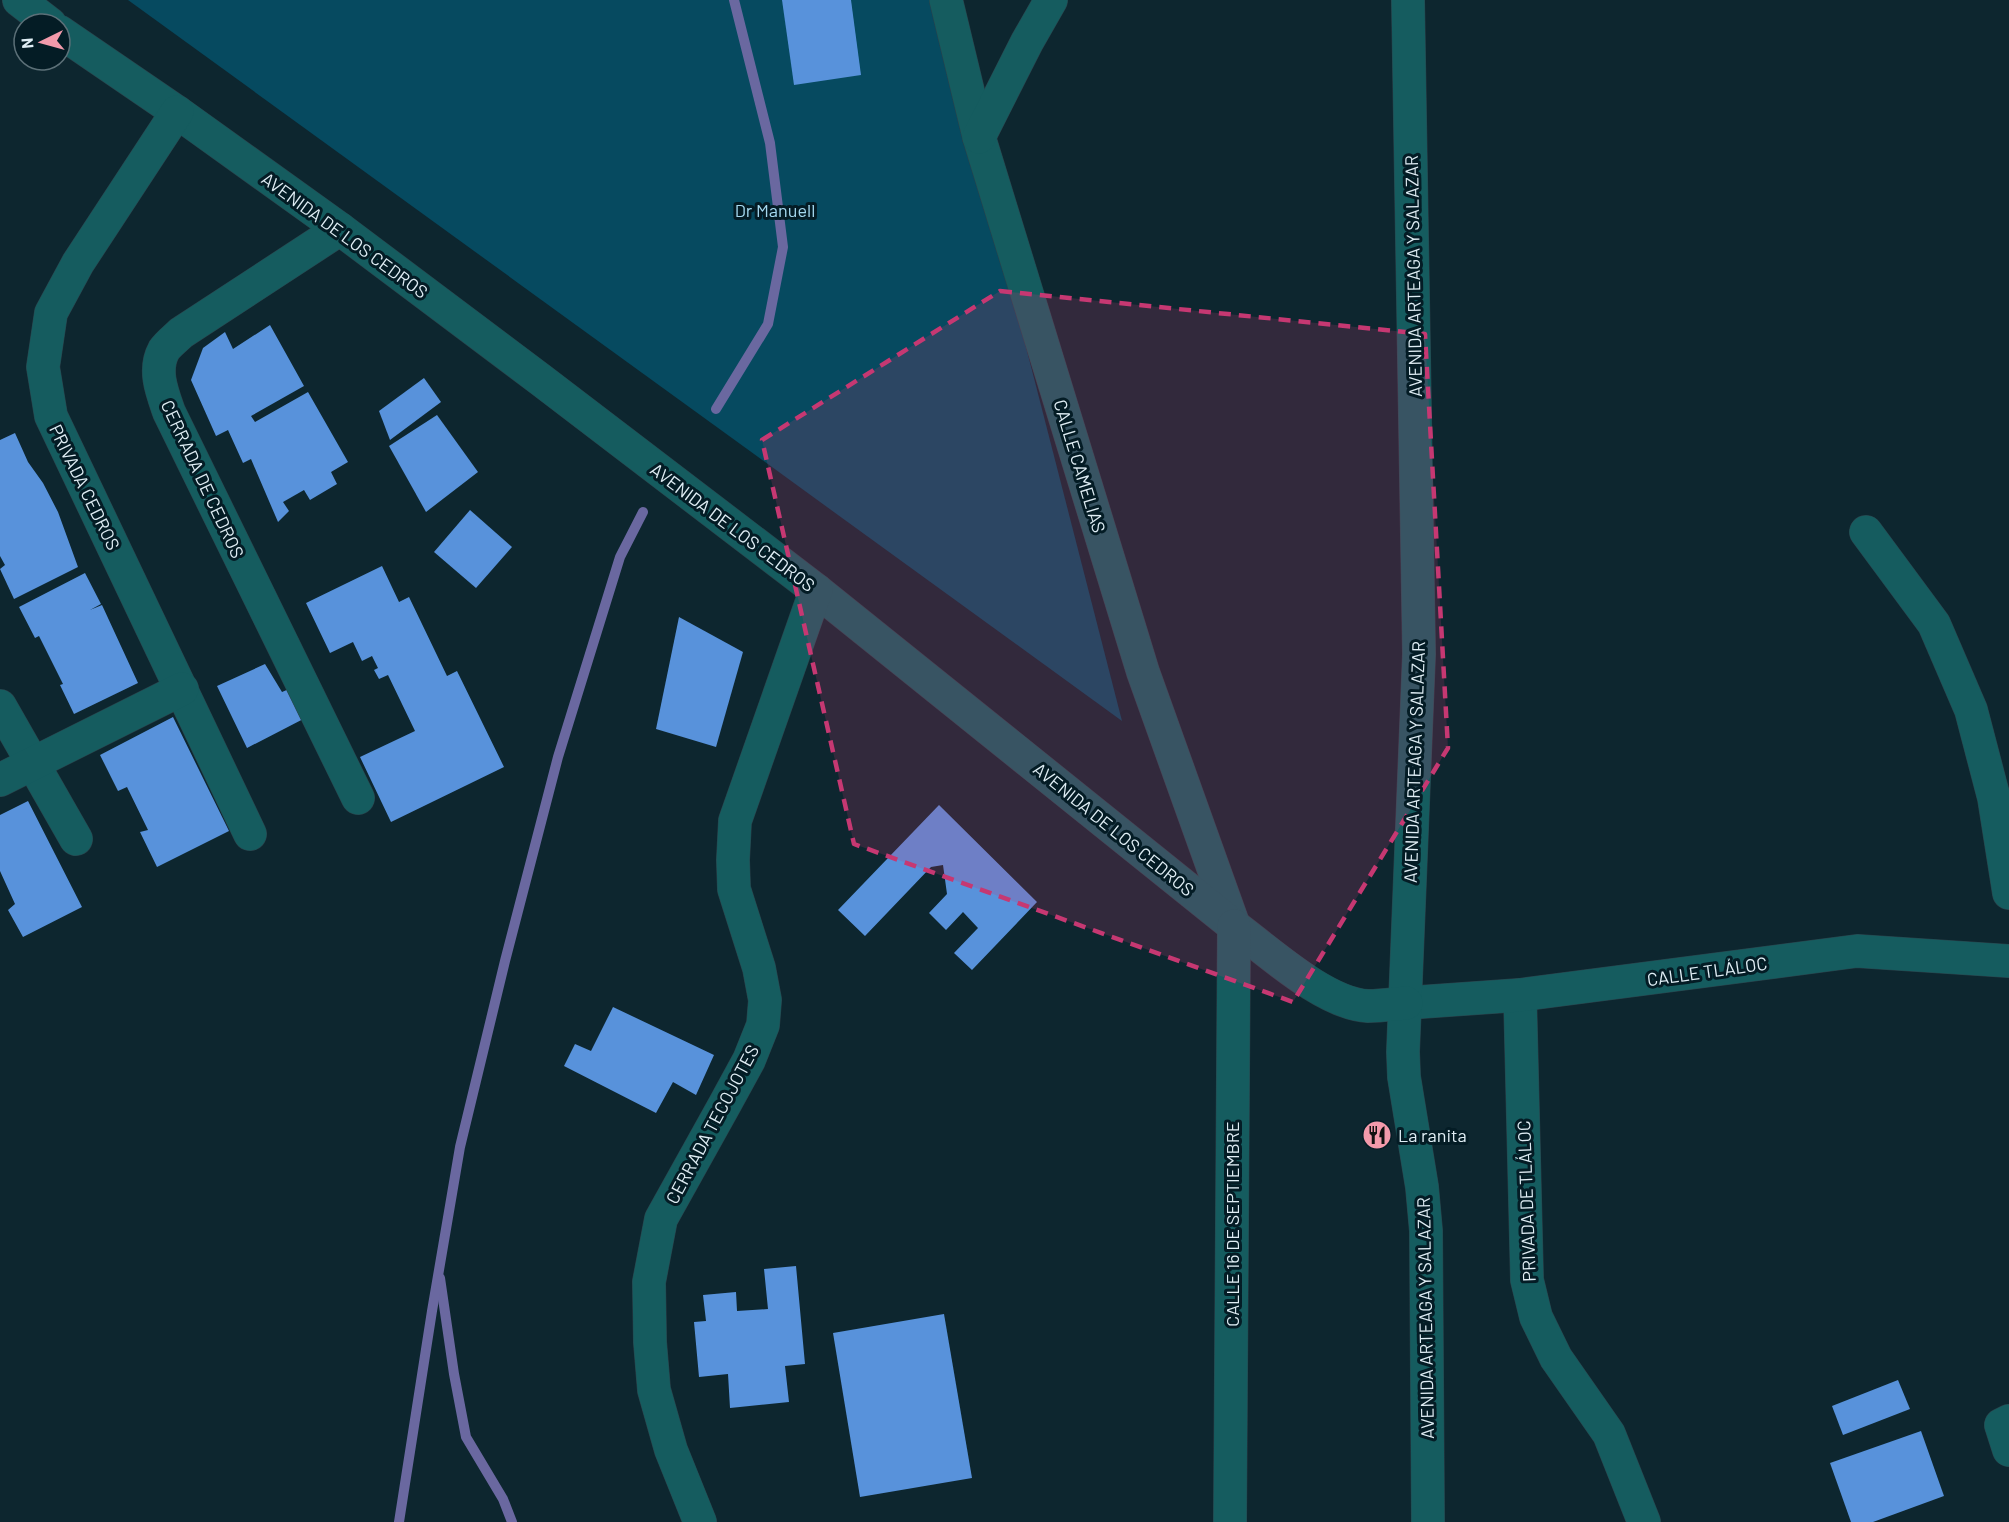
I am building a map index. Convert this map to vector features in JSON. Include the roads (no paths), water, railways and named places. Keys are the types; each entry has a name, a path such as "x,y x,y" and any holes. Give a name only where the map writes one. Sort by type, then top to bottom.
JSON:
{"street":[{"path":"19,0 34,12"},
{"name":"CALLE CAMELIAS","path":"946,0 979,137 1143,672 1234,926"},
{"path":"979,137 1051,0"},
{"name":"AVENIDA ARTEAGA Y SALAZAR","path":"1408,0 1419,654 1404,1077 1422,1187 1426,1231 1428,1522"},
{"name":"AVENIDA DE LOS CEDROS","path":"72,40 340,229 816,590 1234,926 1310,982 1337,998 1367,1006 1406,1003"},
{"name":"PRIVADA CEDROS","path":"177,112 78,263 51,313 42,367 51,416 250,834"},
{"name":"CERRADA DE CEDROS","path":"340,229 181,333 164,349 159,366 160,387 169,412 358,798"},
{"path":"1866,532 1934,624 1971,710 1994,798 2009,893"},
{"name":"CERRADA TECOJOTES","path":"700,1522 671,1450 654,1390 650,1342 650,1282 660,1218 725,1104 763,1025 765,1000 759,968 734,889 735,821 816,590"},
{"path":"0,780 182,689"},
{"path":"0,706 76,839"},
{"name":"CALLE 16 DE SEPTIEMBRE","path":"1230,1522 1234,926"},
{"name":"CALLE TLÁLOC","path":"1406,1003 1520,995 1857,951 2009,961"},
{"name":"PRIVADA DE TLÁLOC","path":"1520,995 1527,1280 1531,1299 1536,1317 1556,1358 1609,1434 1644,1522"},
{"path":"2009,1421 2001,1425 2009,1450"}],"waterway":[{"path":"716,409 768,324 783,247 770,143 734,0"},
{"path":"399,1522 460,1147 558,757 620,557 643,512"},
{"path":"440,1278 466,1437 503,1499 512,1522"}],"place":[{"name":"La ranita","path":"1377,1135"}],"park label":[{"name":"Dr Manuell","path":"775,210"}]}
